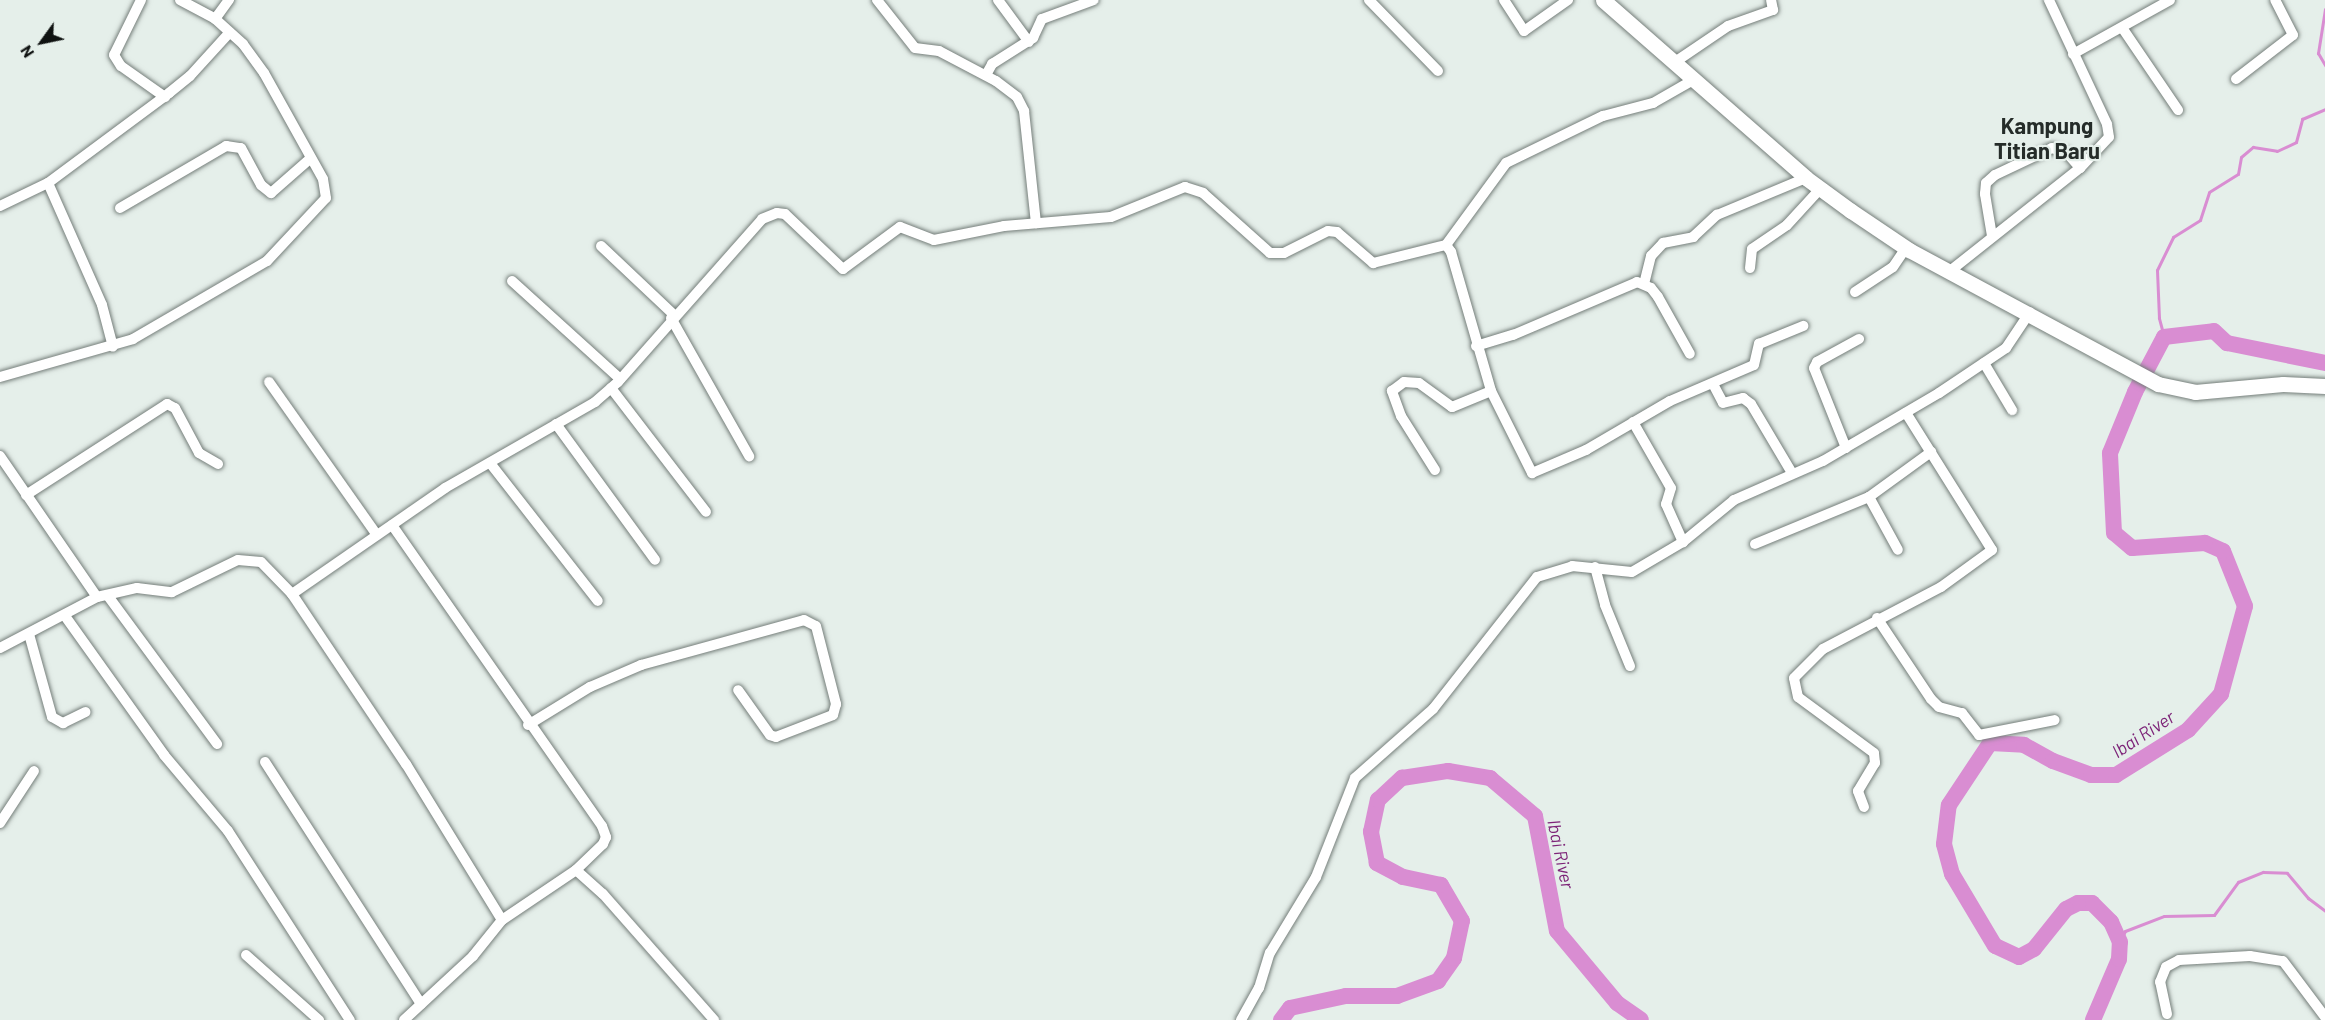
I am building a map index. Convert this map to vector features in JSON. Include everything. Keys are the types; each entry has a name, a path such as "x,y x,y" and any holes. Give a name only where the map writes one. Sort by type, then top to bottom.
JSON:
{"main road":[{"path":"1604,0 1806,178 1906,248 2030,312 2158,384 2195,392 2300,384 2325,386"}],"street":[{"path":"141,0 114,55 121,66 165,97"},
{"path":"0,377 113,347 276,254 326,198 327,186 264,73 230,32 215,19 180,0"},
{"path":"215,19 229,0"},
{"path":"877,0 915,48 939,51 986,75 1017,97 1024,111 1036,223"},
{"path":"998,0 1029,42"},
{"path":"986,75 992,64 1029,42 1042,19 1094,0"},
{"path":"1369,0 1438,71"},
{"path":"1504,0 1524,31 1568,0"},
{"path":"1675,62 1728,26 1773,10 1771,0"},
{"path":"1950,271 2080,168 2110,134 2049,0"},
{"path":"2073,54 2123,29 2170,0"},
{"path":"2236,79 2293,35 2275,0"},
{"path":"2123,29 2178,110"},
{"path":"0,206 48,183 165,97 190,76 230,32"},
{"path":"292,594 392,525 611,388 673,317 770,214 785,214 843,268 900,227 934,240 1036,223 1111,218 1176,189 1194,187 1244,226 1270,253 1284,253 1328,231 1337,232 1373,263 1446,245 1506,163 1603,116 1653,103 1695,79"},
{"path":"120,208 226,146 241,148 261,184 271,193 311,158"},
{"path":"1992,236 1985,194 1986,183 1995,175 2052,148 2067,153 2080,168"},
{"path":"1644,284 1651,256 1663,243 1692,237 1717,215 1806,178"},
{"path":"48,183 102,305 113,347"},
{"path":"1750,268 1752,249 1787,225 1821,188"},
{"path":"1446,245 1454,261 1476,346 1491,391 1532,473 1586,450 1670,401 1754,365 1759,344 1803,326"},
{"path":"601,246 673,317 749,456"},
{"path":"1855,292 1893,267 1906,248"},
{"path":"512,281 620,379"},
{"path":"1476,346 1514,335 1637,282 1644,284 1667,311 1690,354"},
{"path":"1240,1020 1259,988 1270,953 1316,877 1355,778 1433,709 1514,604 1545,571 1595,567 1626,574 1683,542 1734,501 1846,448 1984,363 2006,348 2030,312"},
{"path":"1846,448 1814,368 1817,362 1859,339"},
{"path":"1984,363 2012,410"},
{"path":"269,382 316,442 377,535"},
{"path":"1435,470 1401,416 1392,391 1404,382 1419,383 1452,407 1491,391"},
{"path":"1713,384 1723,403 1743,398 1751,404 1792,473"},
{"path":"611,388 705,512"},
{"path":"26,495 167,404 183,420 199,453 218,464"},
{"path":"1864,807 1858,790 1875,763 1874,753 1797,697 1792,682 1817,653 1877,618 1941,587 1992,550 1906,413"},
{"path":"1633,422 1671,488 1666,504 1683,542"},
{"path":"556,424 655,560"},
{"path":"1755,544 1869,497 1931,452"},
{"path":"0,456 26,495 217,744"},
{"path":"490,463 598,601"},
{"path":"1869,497 1898,550"},
{"path":"392,525 528,725 604,831 603,844 576,870 502,920 472,956 404,1020"},
{"path":"0,648 103,596 137,588 172,592 230,562 245,559 261,562 292,594 406,764 502,920"},
{"path":"1595,567 1605,605 1630,666"},
{"path":"65,616 164,755 228,831 350,1020"},
{"path":"1877,618 1931,699 1939,707 1962,713 1979,735 2055,720"},
{"path":"528,725 590,687 641,665 804,621 816,626 836,704 833,715 776,737 770,735 738,690"},
{"path":"29,634 52,717 63,723 86,712"},
{"path":"265,762 421,1004"},
{"path":"0,823 34,771"},
{"path":"576,870 603,894 714,1020"},
{"path":"246,956 319,1020"},
{"path":"2167,1014 2160,982 2166,967 2179,960 2261,957 2283,961 2325,1017"}],"waterway":[{"path":"2325,9 2318,53 2325,65"},
{"path":"2164,337 2159,318 2157,270 2173,237 2200,220 2209,192 2238,174 2241,157 2253,147 2277,151 2296,142 2302,119 2325,109"},
{"name":"Ibai River","path":"2093,1020 2119,959 2120,942 2111,922 2092,903 2078,903 2066,909 2034,949 2019,957 1995,946 1952,874 1944,844 1949,805 1990,743 2024,745 2053,761 2091,775 2116,775 2188,730 2221,694 2245,606 2223,551 2205,543 2132,548 2114,533 2110,453 2135,392 2164,337 2214,331 2227,343 2325,363"},
{"name":"Ibai River","path":"1281,1020 1290,1008 1346,996 1397,996 1438,981 1454,958 1462,921 1441,885 1403,877 1377,863 1371,832 1378,800 1402,778 1448,771 1490,778 1535,816 1557,931 1617,1003 1641,1020"},
{"path":"2120,942 2125,931 2164,916 2214,915 2238,882 2263,872 2287,873 2308,898 2325,911"}],"district":[{"name":"Kampung Titian Baru","path":"2047,138"}]}
